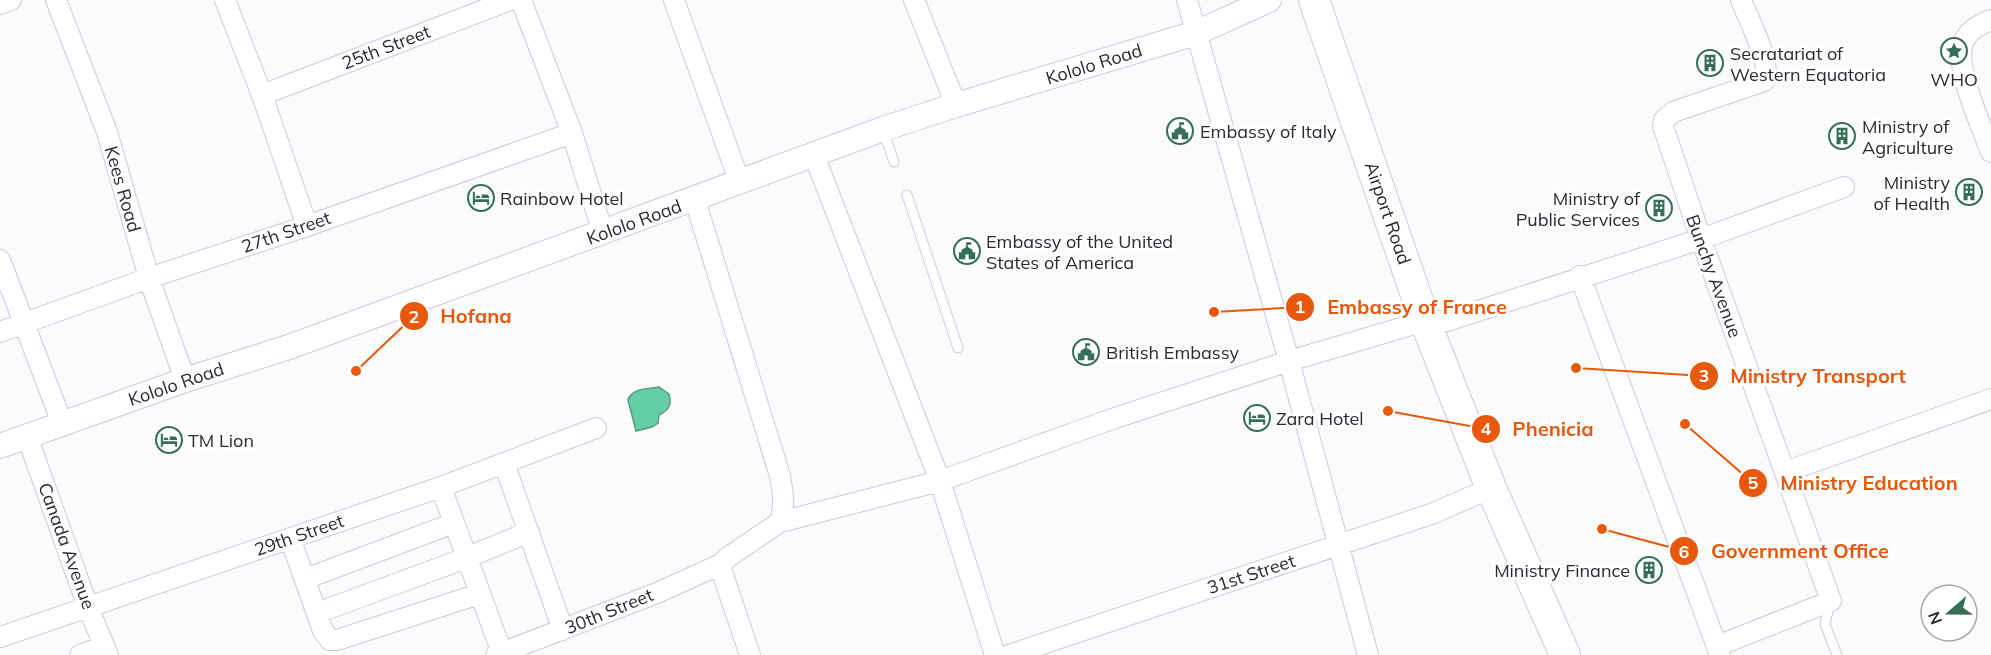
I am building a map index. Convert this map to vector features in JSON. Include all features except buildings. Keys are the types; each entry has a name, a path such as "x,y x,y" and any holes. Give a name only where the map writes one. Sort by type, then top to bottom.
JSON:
{"main road":[{"name":"Airport Road","path":"1314,0 1436,321 1584,655"},
{"name":"Airport Road","path":"1334,0 1491,488 1565,655"}],"street":[{"path":"0,4 11,0"},
{"name":"Kees Road","path":"56,0 107,132 148,278 185,380"},
{"path":"225,0 262,95 307,226"},
{"name":"25th Street","path":"262,95 510,0"},
{"path":"520,0 572,133 603,233"},
{"path":"674,0 740,183"},
{"path":"914,0 956,105"},
{"path":"1187,0 1289,361 1368,655"},
{"name":"Kololo Road","path":"0,446 185,380 290,347 883,129 1196,33 1269,0"},
{"name":"Bunchy Avenue","path":"1742,0 1765,63 1767,75 1764,81 1673,112 1664,120 1662,126 1831,601"},
{"path":"1991,20 1973,28 1962,44 1961,57 1963,72 1991,152"},
{"name":"27th Street","path":"0,332 148,278 307,226 572,133"},
{"path":"814,155 940,481 995,655"},
{"name":"30th Street","path":"499,654 657,592 721,564 780,522 940,481 1112,419 1289,361 1436,321 1701,239 1844,187"},
{"path":"695,200 780,476 784,495 780,522"},
{"path":"0,260 62,423"},
{"path":"1580,276 1718,650 1831,601"},
{"path":"1785,472 1991,399"},
{"name":"29th Street","path":"0,637 441,486 596,428"},
{"name":"Canada Avenue","path":"27,436 88,607 106,650"},
{"path":"504,463 563,630"},
{"path":"441,486 499,654"},
{"name":"31st Street","path":"1009,655 1434,513 1491,488"},
{"path":"305,579 454,523"},
{"path":"317,613 466,558 529,532"},
{"path":"290,538 326,637 330,640 337,640 480,594"},
{"path":"721,564 750,655"},
{"path":"80,655 106,650"}],"lane":[{"path":"883,129 894,162"},
{"path":"907,195 958,348"},
{"path":"1831,601 1826,624 1837,655"}],"shaded area":[{"path":"659,387 669,394 669,407 659,415 658,423 636,431 628,400 630,396 641,390"}],"place":[{"name":"WHO","path":"1954,51"},
{"name":"Secratariat of Western Equatoria","path":"1710,63"},
{"name":"Embassy of Italy","path":"1180,131"},
{"name":"Ministry of Agriculture","path":"1842,136"},
{"name":"Ministry of Health","path":"1969,192"},
{"name":"Rainbow Hotel","path":"481,198"},
{"name":"Ministry of Public Services","path":"1659,208"},
{"name":"Embassy of the United States of America","path":"967,251"},
{"name":"Embassy of France","path":"1214,312"},
{"name":"British Embassy","path":"1086,352"},
{"name":"Ministry Transport","path":"1576,368"},
{"name":"Hofana","path":"356,371"},
{"name":"Phenicia","path":"1388,411"},
{"name":"Zara Hotel","path":"1257,418"},
{"name":"Ministry Education","path":"1685,424"},
{"name":"TM Lion","path":"169,440"},
{"name":"Government Office","path":"1602,529"},
{"name":"Ministry Finance","path":"1649,570"}]}
